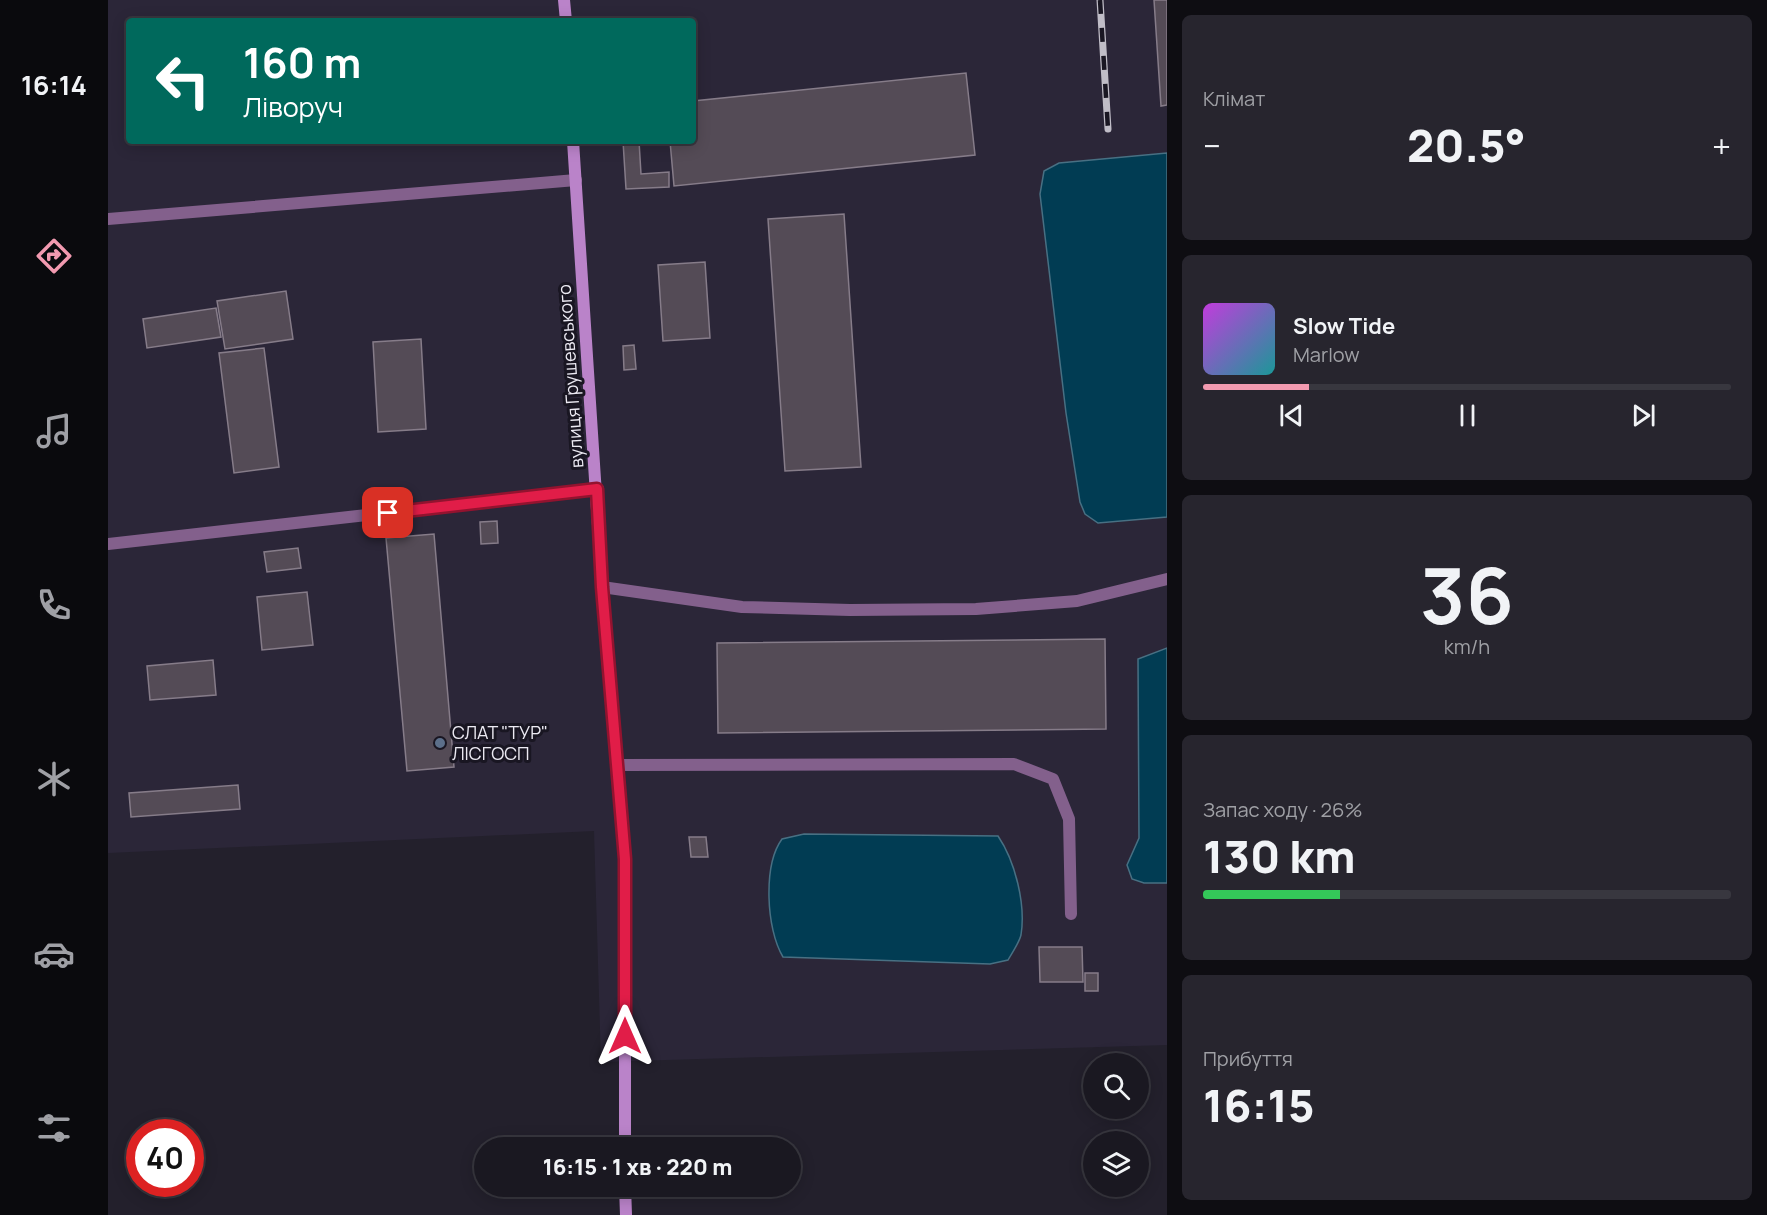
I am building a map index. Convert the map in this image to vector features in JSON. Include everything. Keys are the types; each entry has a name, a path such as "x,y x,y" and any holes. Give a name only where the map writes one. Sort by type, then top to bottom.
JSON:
{"street":[{"path":"564,0 566,18"},
{"name":"вулиця Грушевського","path":"573,144 602,587 625,859 625,1137"},
{"path":"108,219 576,180"},
{"path":"108,544 597,489"},
{"path":"602,587 742,607 861,610 976,609 1077,601 1167,579"},
{"path":"618,765 1014,764 1053,779 1069,819 1071,914"},
{"path":"626,1197 626,1215"}],"shaded area":[{"path":"108,0 1167,0 1167,1045 601,1062 594,831 108,853"}],"water":[{"path":"1167,153 1167,517 1098,523 1085,514 1080,502 1066,413 1040,194 1044,171 1059,163"},
{"path":"1167,648 1167,883 1144,883 1132,879 1127,865 1139,838 1138,659"},
{"path":"804,834 998,836 1018,883 1022,923 1017,945 1008,960 990,964 783,957 777,945 770,914 769,880 776,850 782,839"}],"building":[{"path":"1154,0 1167,0 1167,105 1161,106"},
{"path":"966,73 975,155 674,186 670,144 696,144 696,101"},
{"path":"623,144 639,144 641,174 669,172 669,187 626,189"},
{"path":"844,214 861,467 785,471 768,219"},
{"path":"705,262 710,338 663,341 658,265"},
{"path":"286,291 293,339 225,349 217,301"},
{"path":"216,308 221,337 147,348 143,319"},
{"path":"421,339 426,429 378,432 373,342"},
{"path":"634,345 636,369 624,370 623,346"},
{"path":"264,348 279,467 234,473 219,353"},
{"path":"497,521 498,543 481,544 480,522"},
{"path":"434,534 454,767 407,771 386,538"},
{"path":"298,548 301,568 267,572 264,552"},
{"path":"307,592 313,645 262,650 257,597"},
{"path":"1105,639 1106,729 718,733 717,643"},
{"path":"213,660 216,695 150,700 147,666"},
{"path":"238,785 240,809 131,817 129,793"},
{"path":"689,837 706,837 708,857 691,857"},
{"path":"1039,947 1082,947 1083,982 1040,982"},
{"path":"1085,973 1098,973 1098,991 1085,991"}],"railway":[{"path":"1100,0 1108,129"}],"place":[{"name":"СЛАТ \"ТУР\" ЛІСГОСП","path":"440,743"}],"route":[{"path":"388,513 597,489 602,587 625,859 625,1036"}]}
